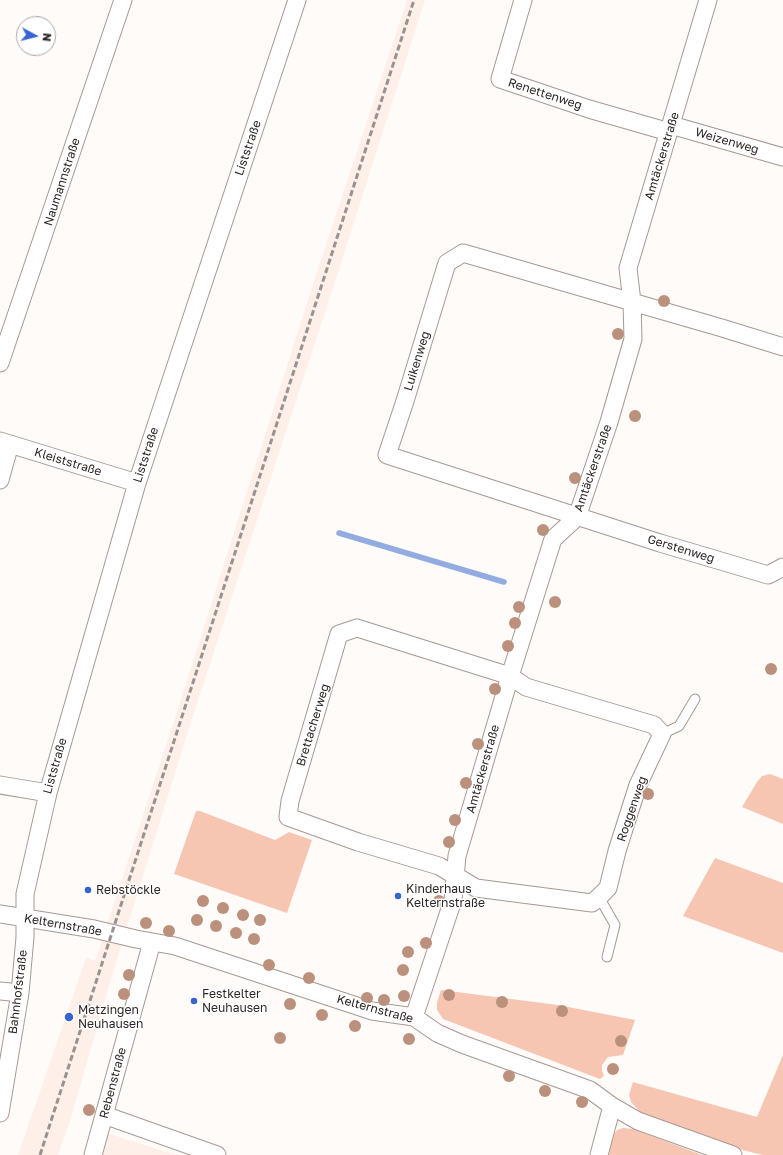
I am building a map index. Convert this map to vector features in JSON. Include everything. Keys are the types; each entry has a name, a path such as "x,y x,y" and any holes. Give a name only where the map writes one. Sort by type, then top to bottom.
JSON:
{"street":[{"name":"Naumannstraße","path":"0,363 123,0"},
{"name":"Liststraße","path":"25,918 25,894 48,793 137,483 297,0"},
{"name":"Renettenweg","path":"523,0 500,79 589,109 670,129"},
{"name":"Amtäckerstraße","path":"414,1017 453,900 457,856 510,676 553,539 577,516 609,422 633,339 632,302 628,268 708,0"},
{"name":"Weizenweg","path":"670,129 783,157"},
{"name":"Luikenweg","path":"577,516 387,455 447,263 463,253 632,302"},
{"path":"632,302 783,347"},
{"name":"Kleiststraße","path":"5,442 137,483"},
{"path":"0,480 5,442"},
{"name":"Gerstenweg","path":"577,516 660,543 768,575 783,567"},
{"name":"Brettacherweg","path":"455,876 439,866 358,842 288,817 290,800 340,634 357,628 510,676"},
{"path":"510,676 526,687 654,726 662,734"},
{"name":"Roggenweg","path":"599,897 608,888 617,851 638,785 662,734"},
{"path":"0,784 48,793"},
{"path":"455,876 476,888 592,903 599,897"},
{"name":"Kelternstraße","path":"0,914 94,929 136,940 175,946 372,1011 414,1017 437,1033 462,1044 590,1090 612,1106 638,1121 733,1155"},
{"name":"Bahnhofstraße","path":"0,1112 20,993 25,937 25,918"},
{"name":"Rebenstraße","path":"93,1155 152,942"},
{"path":"0,991 20,993"},
{"path":"599,1155 612,1106"},
{"path":"104,1115 217,1155"}],"lane":[{"path":"662,734 679,726 694,699"},
{"path":"599,897 615,925 607,957"}],"shaded area":[{"path":"407,0 425,0 333,288 190,725 114,969 70,1121 58,1155 18,1155 86,958 95,961 174,721 315,278"},
{"path":"770,774 783,779 783,824 742,807 762,776"},
{"path":"196,811 200,811 275,840 289,832 312,840 287,913 174,874"},
{"path":"715,858 783,883 783,953 683,916"},
{"path":"441,990 558,1005 635,1020 623,1055 608,1057 602,1065 604,1076 600,1079 443,1019 437,1010 437,1003"},
{"path":"783,1055 783,1155 763,1155 738,1149 641,1113 631,1102 629,1095 633,1082 757,1117"},
{"path":"91,1128 176,1155 84,1155"},
{"path":"623,1128 633,1129 702,1155 609,1155 613,1135 617,1130"}],"waterway":[{"path":"339,533 504,582"}],"railway":[{"path":"40,1155 414,0"}],"place":[{"name":"Rebstöckle","path":"88,890"},
{"name":"Kinderhaus Kelternstraße","path":"398,896"},
{"name":"Festkelter Neuhausen","path":"194,1001"},
{"name":"Metzingen Neuhausen","path":"69,1017"}]}
